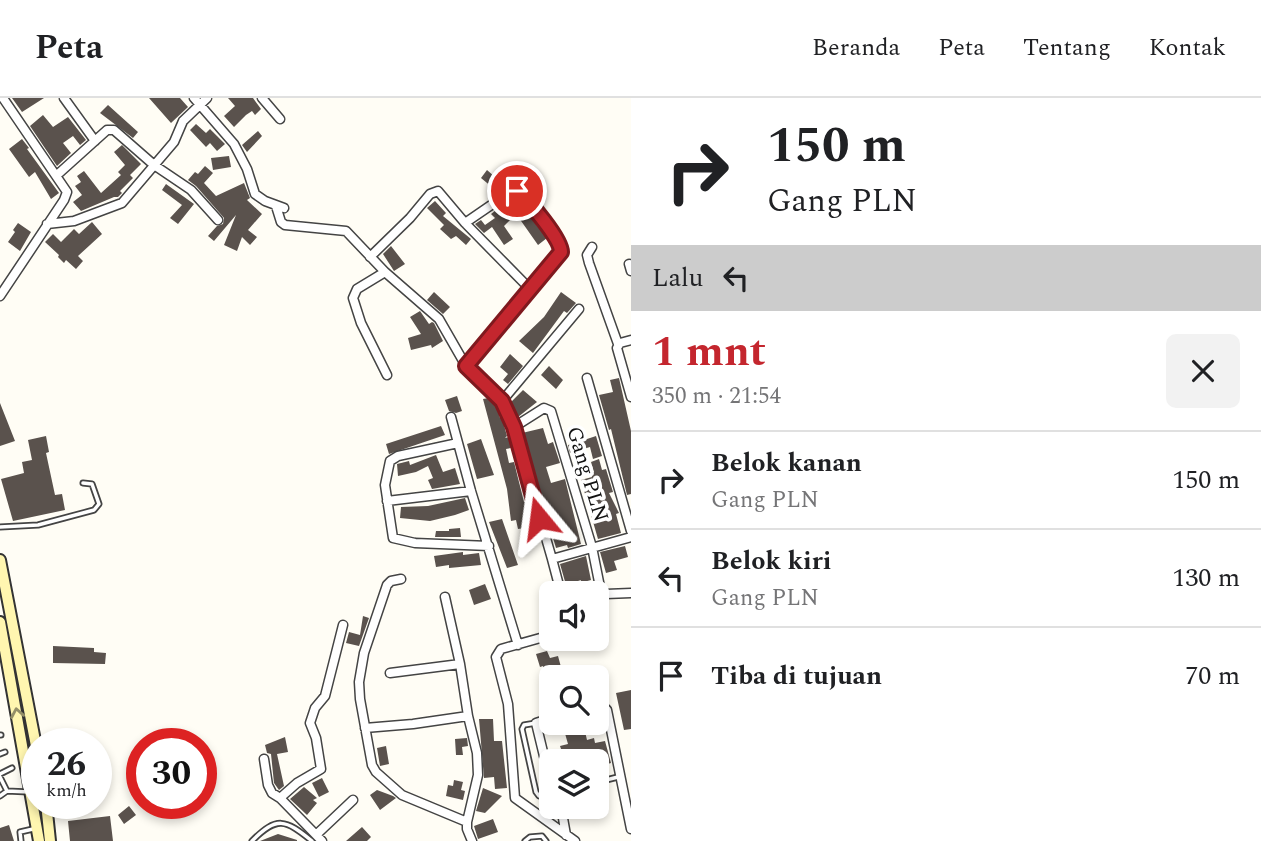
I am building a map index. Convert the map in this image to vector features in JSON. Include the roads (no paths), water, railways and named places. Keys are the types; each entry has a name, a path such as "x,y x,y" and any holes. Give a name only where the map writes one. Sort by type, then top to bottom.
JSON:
{"main road":[{"path":"0,560 33,728"},
{"path":"0,622 4,665 21,745"},
{"path":"36,819 39,841"},
{"path":"48,819 50,841"}],"street":[{"path":"0,296 67,192 3,98"},
{"path":"64,98 94,141"},
{"path":"47,224 74,221 122,203 177,138 183,121 197,101 207,98"},
{"path":"262,98 280,118"},
{"path":"197,101 234,144 247,169 255,194 280,207 281,222 285,225 343,229 350,234 385,272 439,319 466,366 502,401 514,427 558,581"},
{"path":"57,175 107,130 114,130 155,165 191,190 218,220"},
{"path":"465,223 513,190 517,191 555,235 561,248 561,252 466,366"},
{"path":"370,257 430,194 438,191 465,223 530,289"},
{"path":"592,247 587,255 589,263 618,344 631,397"},
{"path":"385,272 357,289 353,298 361,324 387,375"},
{"path":"502,401 579,309"},
{"path":"618,344 631,340"},
{"name":"Gang PLN","path":"587,378 631,531"},
{"name":"Gang PLN","path":"514,427 544,408 551,411 592,547 600,587 604,594 631,593"},
{"path":"451,417 518,645"},
{"path":"458,443 398,456 390,461 385,485 393,538 395,541 489,546"},
{"path":"387,501 471,491"},
{"name":"Gang PLN","path":"552,559 631,537"},
{"path":"401,579 391,581 387,585 364,653 359,682 372,765 382,778 402,794 467,822"},
{"path":"445,597 477,753 478,775 467,822 472,841"},
{"path":"280,798 297,783 321,769 316,738 310,723 315,708 325,696 343,625"},
{"path":"539,639 499,650 496,657 508,704 513,793 519,803 575,841"},
{"path":"390,673 460,664"},
{"path":"365,728 468,716"},
{"path":"609,720 631,829"},
{"path":"539,722 536,723 542,749"},
{"path":"264,759 272,793 280,798 317,839 353,800"},
{"path":"563,819 566,835"}],"lane":[{"path":"0,527 38,525 94,510 99,504 92,484 83,482"},
{"path":"536,723 524,725 522,729 539,796"},
{"path":"7,792 0,775 12,768"},
{"path":"609,780 620,777"},
{"path":"0,796 7,792 21,792"},
{"path":"252,841 278,822 317,839"},
{"path":"21,841 20,832 37,828"},
{"path":"525,841 530,837 542,836 546,841"}]}
